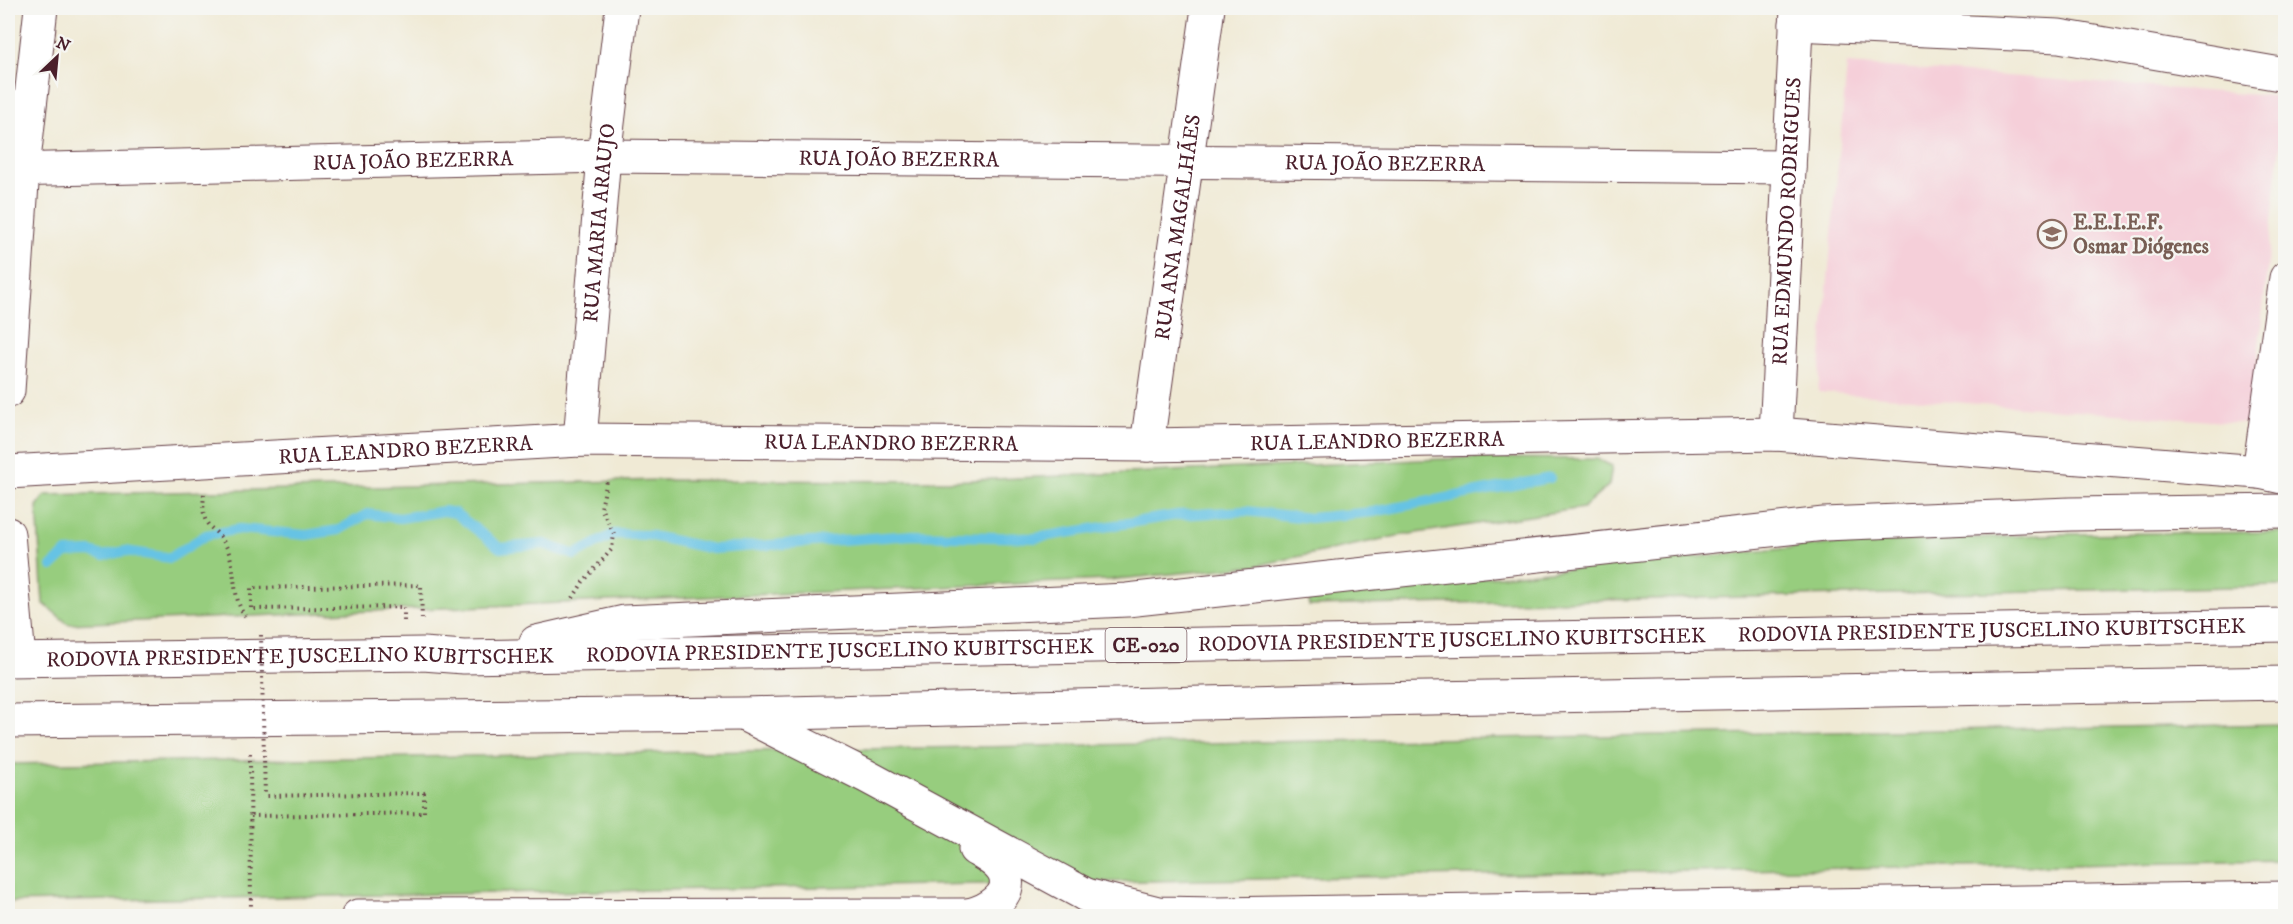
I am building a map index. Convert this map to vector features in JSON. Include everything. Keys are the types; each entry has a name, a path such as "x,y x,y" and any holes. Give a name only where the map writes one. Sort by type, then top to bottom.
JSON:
{"main road":[{"path":"8,391 15,170 41,8"},
{"name":"RUA MARIA ARAUJO","path":"580,440 604,156 622,8"},
{"name":"RUA ANA MAGALHÃES","path":"1147,445 1208,8"},
{"path":"1797,16 2059,36 2286,75"},
{"name":"RUA EDMUNDO RODRIGUES","path":"1776,434 1797,16"},
{"name":"RUA JOÃO BEZERRA","path":"15,170 604,156 1790,167"},
{"path":"2272,475 2286,278"},
{"name":"RUA LEANDRO BEZERRA","path":"8,471 580,440 1147,445 1776,434 2272,475"},
{"path":"464,657 624,622 1127,600 1824,524 2070,514 2286,511"},
{"path":"8,534 13,659"},
{"name":"RODOVIA PRESIDENTE JUSCELINO KUBITSCHEK","path":"13,659 423,654 464,657 2286,625"},
{"path":"8,722 742,714 1369,699 2286,683"},
{"path":"742,714 866,776 1086,895 1136,916"},
{"path":"358,916 969,915 982,912 1002,897 1005,874 994,861 866,776"},
{"path":"1086,895 1158,913 1217,914 2246,908 2286,898"}],"path":[{"path":"570,604 583,582 612,549 614,534 601,508 607,481"},
{"path":"204,490 202,509 205,522 227,548 237,605 245,616"},
{"path":"404,624 404,607 251,609 251,588 421,585"},
{"path":"251,816 424,813 424,793 265,795 261,635 273,634"},
{"path":"249,720 251,916"}],"shaded area":[{"name":"E.E.I.E.F. Osmar Diógenes","path":"1847,64 2285,97 2251,424 1818,392"}],"green space":[{"path":"1465,458 1597,459 1612,466 1609,485 1583,508 1397,536 1254,566 1108,580 68,624 43,603 37,506 45,495 663,480 948,481"},
{"path":"2285,532 2285,586 1309,606 1309,594 1833,544 2065,534"},
{"path":"2285,724 2286,860 8,902 8,764"}],"waterway":[{"path":"52,566 66,553 91,552 103,556 125,551 170,558 206,535 240,529 306,535 339,530 367,514 400,518 444,511 455,513 500,548 544,544 575,555 614,534 647,535 713,549 913,535 1035,538 1178,515 1245,511 1310,518 1373,512 1550,478"}],"place":[{"name":"E.E.I.E.F. Osmar Diógenes","path":"2052,234"}]}
